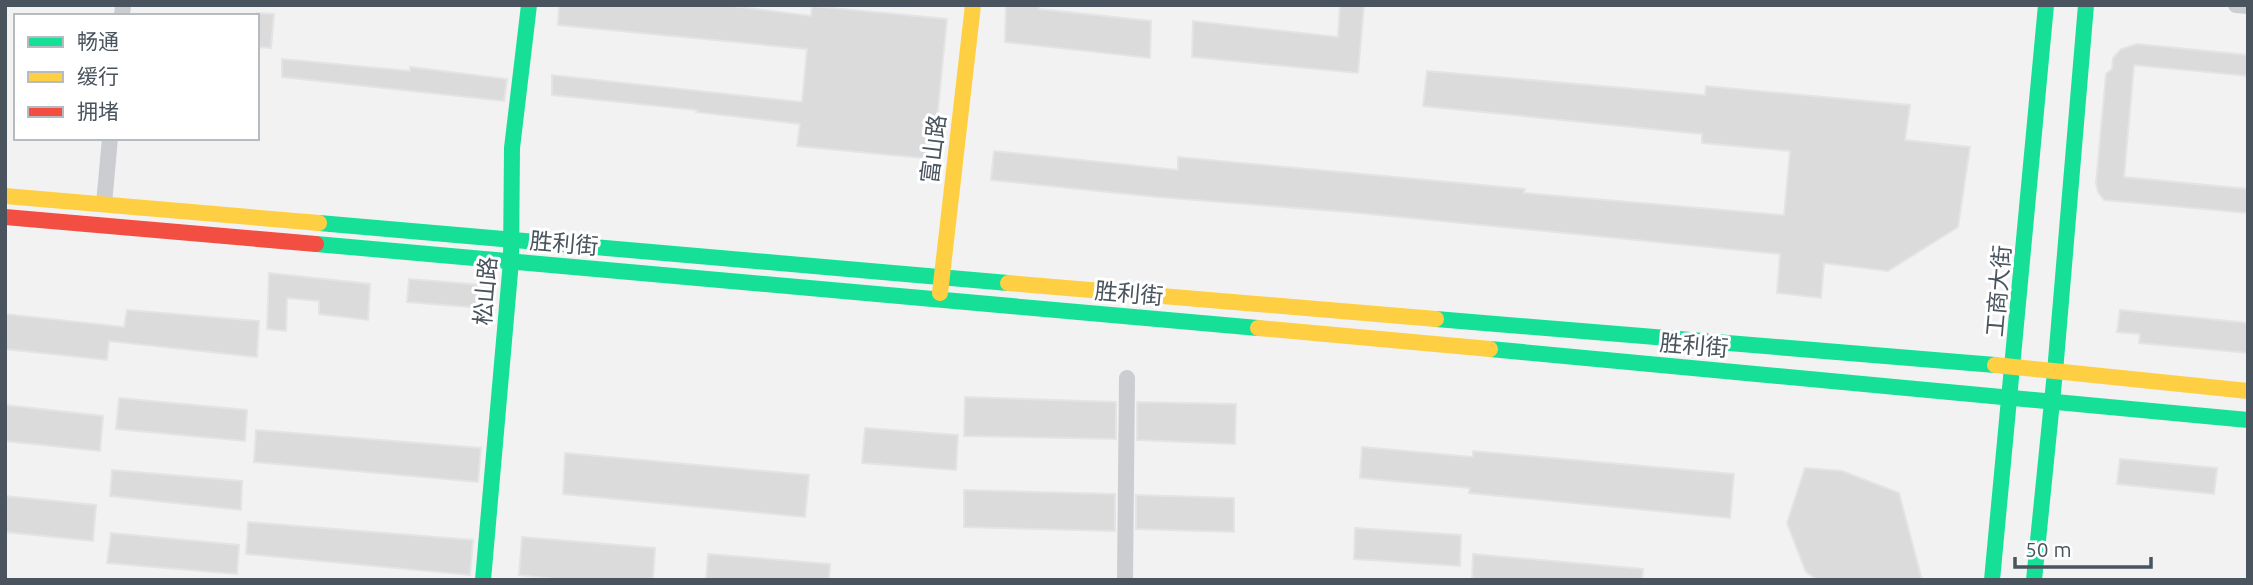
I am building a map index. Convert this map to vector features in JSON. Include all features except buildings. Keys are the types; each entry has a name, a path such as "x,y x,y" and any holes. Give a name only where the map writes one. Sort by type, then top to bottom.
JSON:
{"main road":[{"name":"松山路","path":"482,580 511,261 512,148 529,5"},
{"name":"富山路","path":"940,298 973,5"},
{"name":"工商大街","path":"1992,580 2046,5"},
{"path":"2034,580 2055,372 2086,5"},
{"name":"胜利街","path":"5,196 2014,367 2248,391"},
{"name":"胜利街","path":"5,217 940,298 2248,420"}],"street":[{"path":"2236,5 2248,6"},
{"path":"104,204 110,140"},
{"path":"1125,580 1127,378"}],"traffic: fast":[{"path":"483,580 511,261 512,148 529,5"},
{"path":"1992,580 2046,5"},
{"path":"2034,580 2055,372 2086,5"},
{"path":"319,223 1008,283"},
{"path":"316,244 1258,328"},
{"path":"1436,319 1995,365"},
{"path":"1490,349 2248,420"}],"traffic: slow":[{"path":"940,293 973,5"},
{"path":"5,196 319,223"},
{"path":"1008,283 1436,319"},
{"path":"1258,328 1490,349"},
{"path":"1995,365 2248,391"}],"traffic: jam":[{"path":"5,217 316,244"}]}
